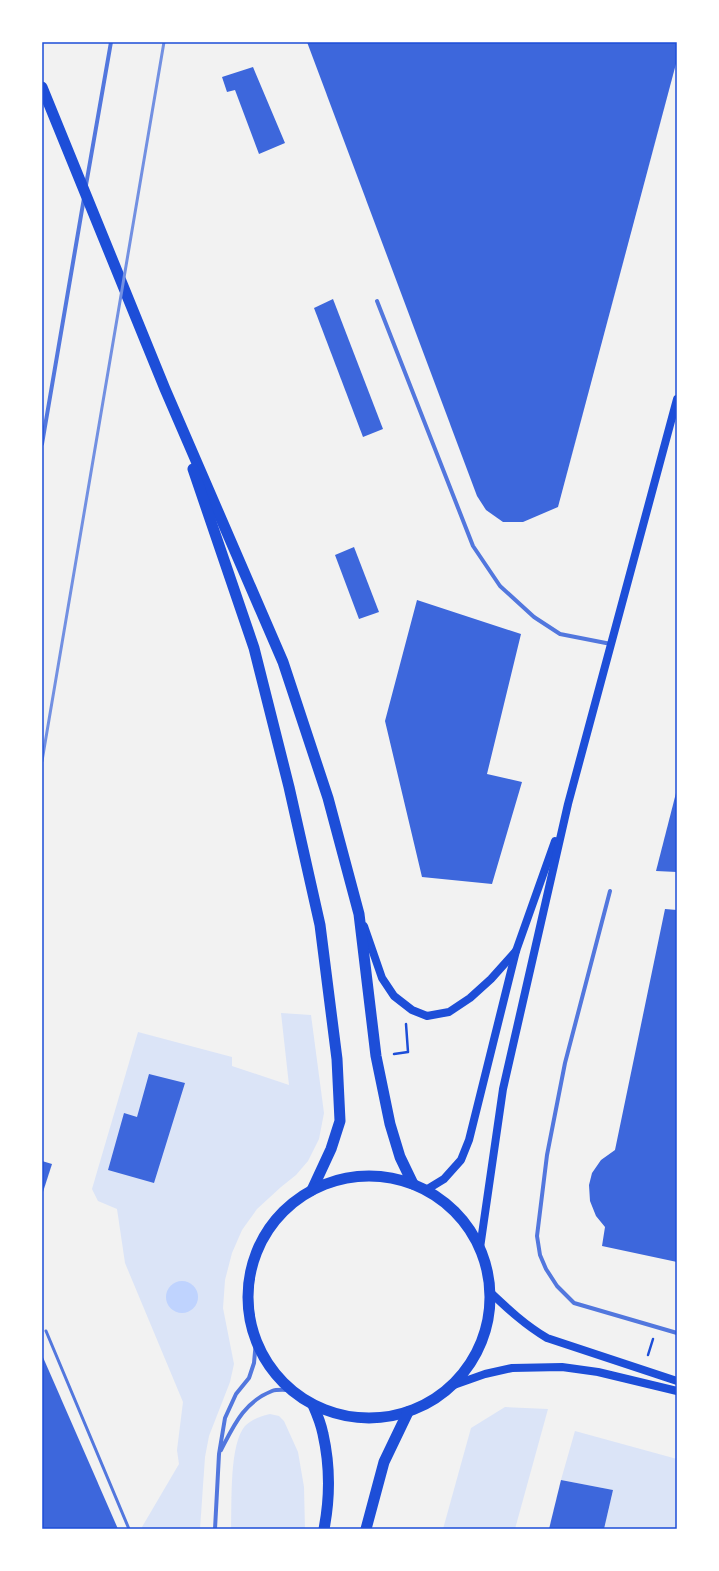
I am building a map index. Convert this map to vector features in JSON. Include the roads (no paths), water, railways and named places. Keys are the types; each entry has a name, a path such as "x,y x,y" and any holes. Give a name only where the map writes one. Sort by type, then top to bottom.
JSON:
{"highway":[{"path":"42,87 165,389 283,662 328,798 359,914 378,1063 390,1124 400,1157 413,1184"},
{"path":"165,389 254,648 289,787 320,925 338,1059 340,1121 331,1149 312,1190"},
{"path":"362,1176 388,1178 413,1184 426,1190 448,1206 467,1225 480,1248 487,1269 490,1292 487,1326 473,1359 452,1386 431,1401 408,1412 376,1418 344,1416 313,1405 291,1390 272,1370 256,1341 250,1320 247,1298 249,1276 255,1255 265,1235 278,1218 294,1202 312,1190 336,1181 362,1176"},
{"path":"313,1405 323,1433 328,1466 328,1510 324,1529"},
{"path":"366,1529 384,1462 408,1412"}],"main road":[{"path":"480,1248 503,1089 568,804 677,399"},
{"path":"426,1190 444,1179 461,1160 469,1140 516,951 568,804"},
{"path":"359,914 382,978 394,996 412,1010 427,1016 449,1012 470,998 491,979 516,951"},
{"path":"490,1292 509,1311 530,1328 547,1338 677,1381"},
{"path":"452,1386 485,1374 512,1368 562,1366 598,1372 677,1391"}],"street":[{"path":"42,444 111,42"},
{"path":"377,301 473,546 500,586 534,617 560,634 611,644"},
{"path":"610,891 565,1064 547,1155 537,1236 540,1256 557,1286 574,1303 677,1333"},
{"path":"215,1529 219,1454 225,1418 236,1394 249,1378 254,1363 256,1341"},
{"path":"219,1454 237,1419 251,1403 273,1391 291,1390"}],"lane":[{"path":"46,1331 129,1529"},
{"path":"212,1529 215,1522"}],"water":[{"path":"179,1281 185,1281 194,1285 198,1297 194,1309 185,1313 179,1313 170,1309 166,1300 166,1294 170,1285"}],"railway":[{"path":"42,761 164,42"}]}
